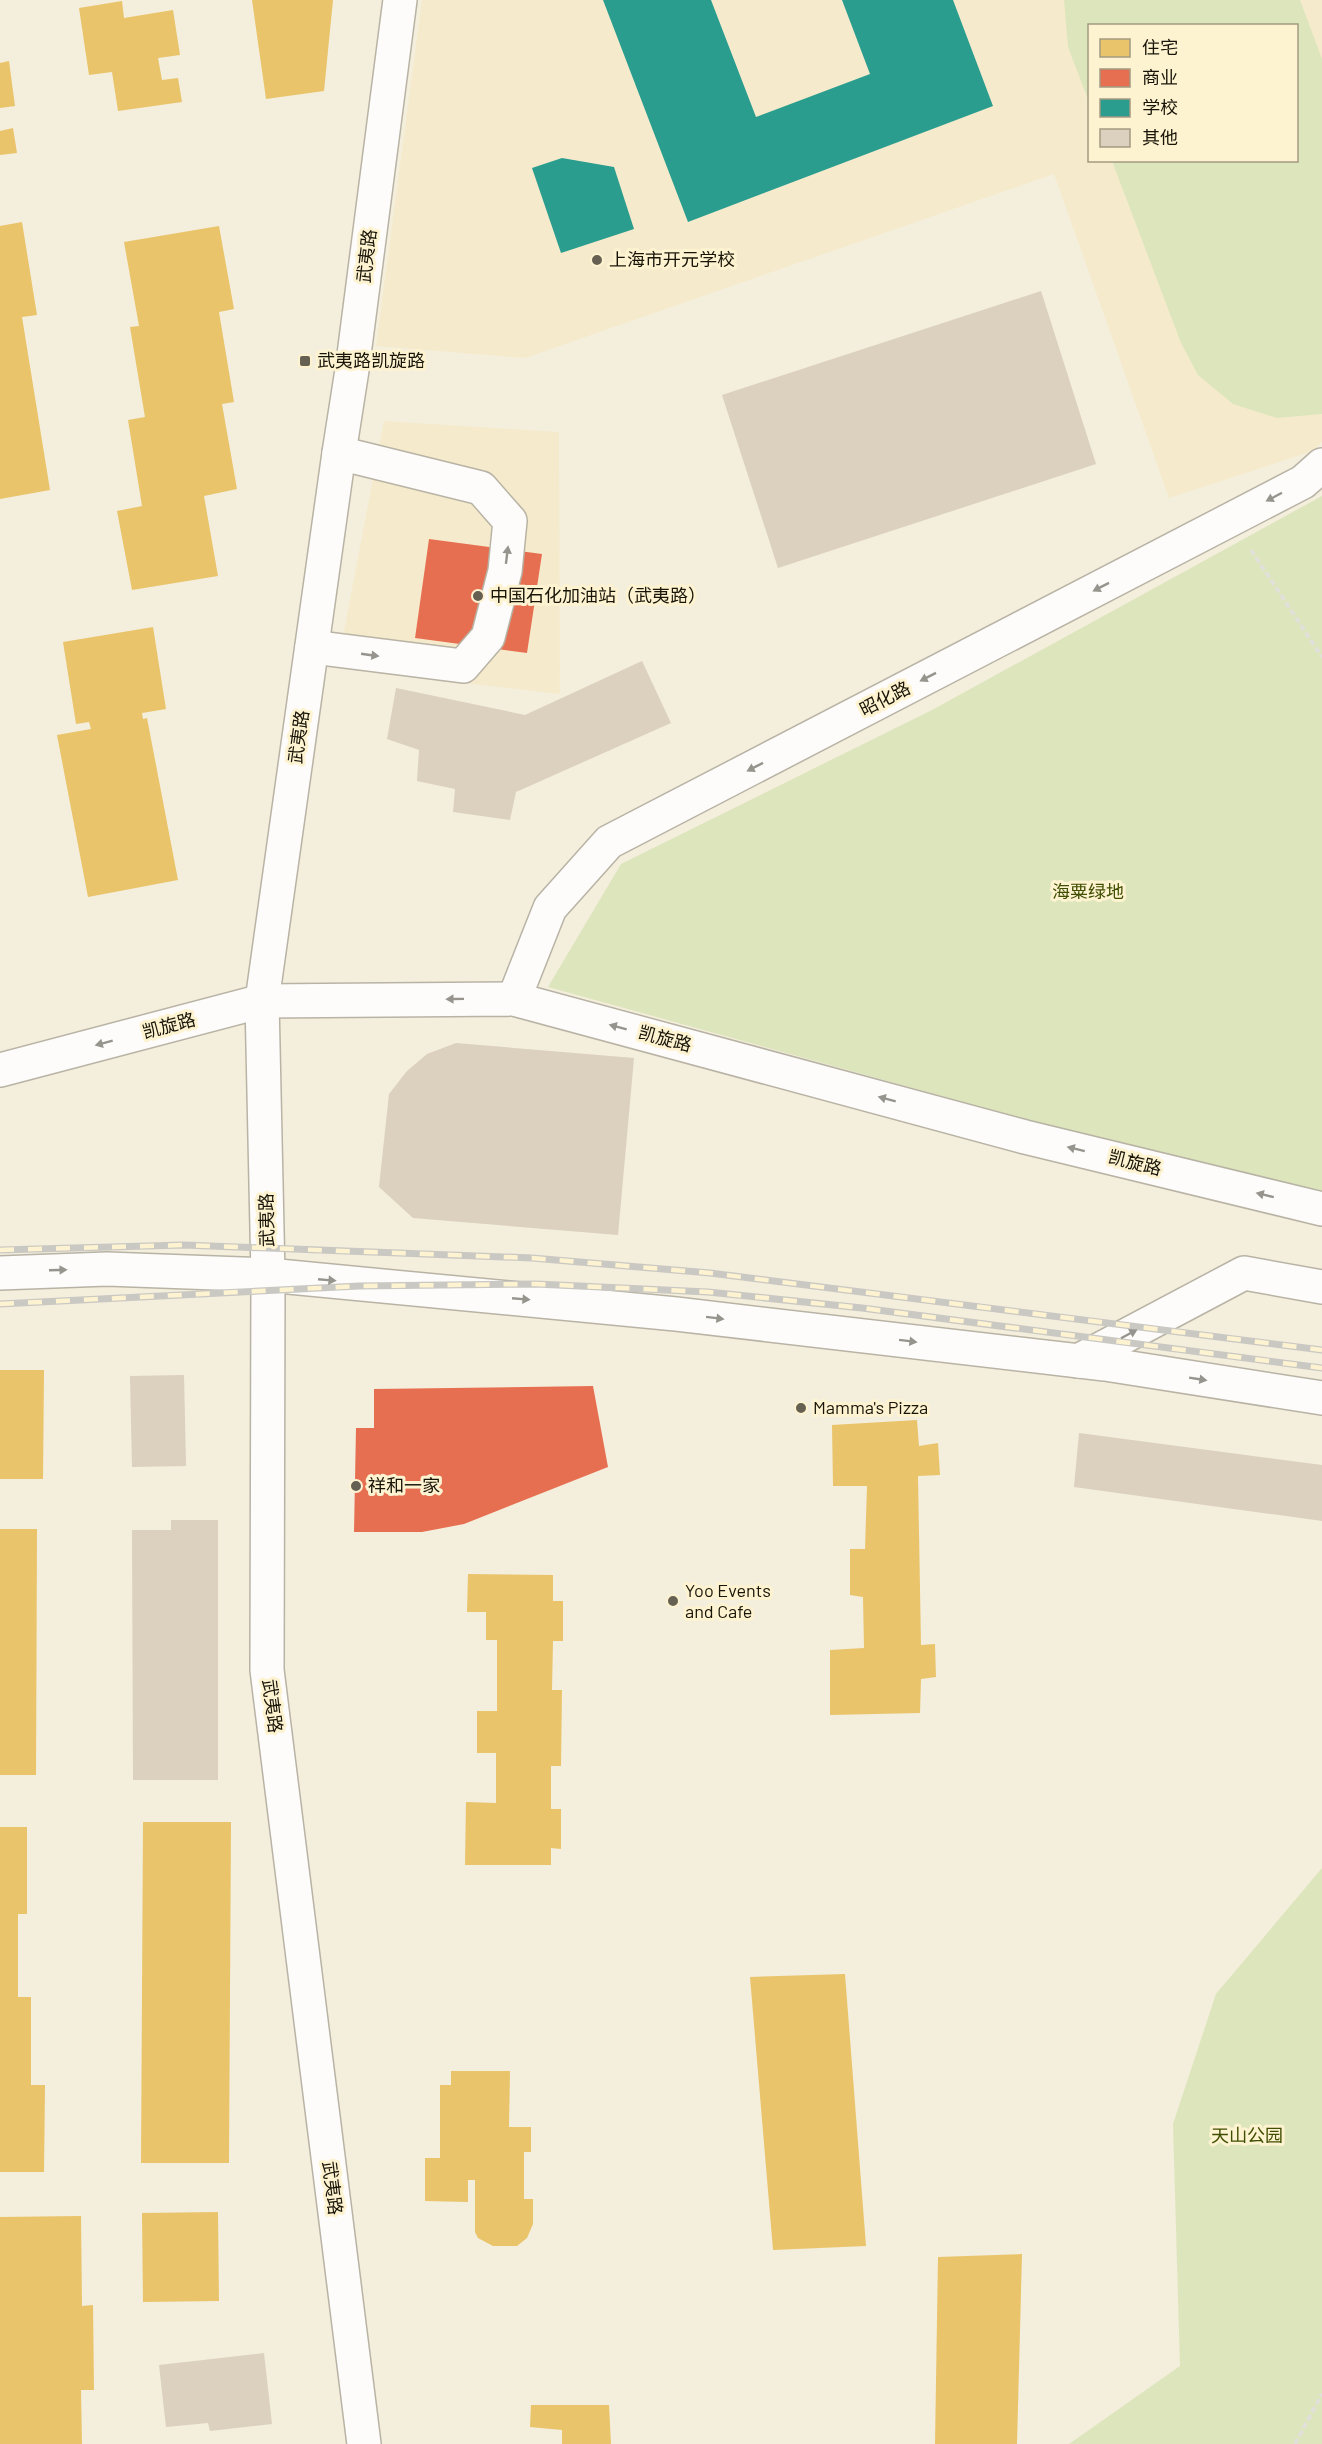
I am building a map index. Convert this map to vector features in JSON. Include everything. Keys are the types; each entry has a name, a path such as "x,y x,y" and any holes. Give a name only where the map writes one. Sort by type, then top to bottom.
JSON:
{"street":[{"name":"武夷路","path":"364,2444 267,1670 268,1275 262,1001 352,370 400,0"},
{"path":"312,647 463,666 488,637 505,571 510,521 481,488 339,453"},
{"name":"昭化路","path":"514,999 550,908 609,842 1303,482 1322,465"},
{"name":"凯旋路","path":"0,1070 262,1001 514,999 1025,1137 1322,1209"},
{"path":"0,1273 107,1269 268,1275 676,1314 1077,1361 1322,1398"},
{"path":"1077,1361 1244,1273 1322,1287"}],"path":[{"path":"1231,520 1322,657"},
{"path":"1295,2444 1322,2394"}],"shaded area":[{"name":"上海市开元学校","path":"422,0 1322,0 1322,442 1313,451 1169,498 1054,174 525,358 376,346"},
{"path":"384,421 559,432 560,694 337,668"}],"green space":[{"path":"1064,0 1300,0 1322,59 1322,414 1277,418 1233,404 1198,375 1181,343 1112,162 1298,162 1298,24 1088,24 1088,99 1068,47"},
{"name":"海粟绿地","path":"1322,496 1322,1201 548,987 621,864 932,710"},
{"name":"天山公园","path":"1322,1868 1322,2444 1069,2444 1180,2366 1173,2124 1216,1994"}],"building: 住宅":[{"path":"252,0 333,0 324,91 266,99"},
{"path":"122,1 124,18 173,10 180,55 158,58 162,80 178,78 182,102 118,111 112,72 89,75 79,8"},
{"path":"9,61 15,106 0,108 0,63"},
{"path":"13,128 17,153 0,155 0,131"},
{"path":"22,222 37,315 22,317 50,490 0,499 0,226"},
{"path":"219,226 234,309 219,312 234,402 222,404 237,489 204,496 218,576 132,590 117,511 142,506 128,420 145,417 130,327 139,326 124,242"},
{"path":"153,627 166,709 142,713 143,719 147,718 178,880 88,897 57,735 91,729 89,722 76,724 63,642"},
{"path":"0,1370 44,1370 43,1479 0,1479"},
{"path":"917,1420 919,1446 938,1443 940,1475 918,1476 921,1645 935,1644 936,1677 921,1679 920,1713 830,1715 830,1650 864,1648 863,1597 850,1595 850,1549 865,1549 867,1486 833,1486 832,1425"},
{"path":"0,1529 37,1529 36,1775 0,1775"},
{"path":"468,1574 553,1575 553,1601 563,1601 563,1641 553,1641 552,1690 562,1690 561,1766 551,1766 551,1809 561,1809 561,1849 551,1848 551,1865 465,1865 466,1802 496,1803 496,1753 477,1753 477,1711 497,1711 497,1640 486,1640 486,1612 467,1612"},
{"path":"143,1822 231,1822 229,2163 141,2163"},
{"path":"0,1827 27,1827 27,1914 18,1914 18,1997 31,1997 31,2085 45,2085 44,2172 0,2172"},
{"path":"845,1974 866,2246 773,2250 750,1977"},
{"path":"451,2071 510,2071 509,2127 531,2127 531,2152 524,2152 524,2199 533,2199 533,2224 527,2238 517,2246 493,2246 478,2238 475,2232 475,2180 468,2180 468,2202 425,2201 425,2158 440,2158 440,2085 451,2085"},
{"path":"218,2212 219,2301 143,2302 142,2213"},
{"path":"81,2216 82,2306 93,2305 94,2390 81,2390 82,2444 0,2444 0,2217"},
{"path":"1022,2254 1017,2444 935,2444 938,2257"},
{"path":"531,2405 609,2405 611,2444 562,2444 562,2430 530,2427"}],"building: 商业":[{"name":"中国石化加油站（武夷路）","path":"429,539 542,554 527,653 415,638"},
{"path":"593,1386 608,1467 464,1524 422,1532 354,1532 356,1428 374,1428 374,1389"}],"building: 学校":[{"path":"603,0 711,0 756,117 870,74 842,0 953,0 993,106 688,222"},
{"path":"562,158 614,167 634,229 561,253 532,168"}],"building: 其他":[{"path":"1041,291 1096,464 778,568 722,395"},
{"path":"642,661 671,723 516,792 510,820 453,812 455,789 417,781 419,750 387,739 396,688 525,715"},
{"path":"456,1043 634,1058 618,1235 413,1218 379,1187 389,1094 407,1071 427,1054"},
{"path":"184,1375 186,1466 132,1467 130,1376"},
{"path":"1079,1433 1322,1465 1322,1521 1074,1487"},
{"path":"171,1520 218,1520 218,1780 133,1780 132,1530 171,1530"},
{"path":"264,2353 272,2424 210,2431 208,2423 166,2427 159,2365"}],"railway":[{"path":"0,1250 184,1245 532,1258 710,1273 1322,1350"},
{"path":"0,1304 359,1286 536,1284 708,1292 862,1308 1322,1368"}],"place":[{"name":"上海市开元学校","path":"597,260"},
{"name":"武夷路凯旋路","path":"305,361"},
{"name":"中国石化加油站（武夷路）","path":"478,596"},
{"name":"Mamma's Pizza","path":"801,1408"},
{"name":"祥和一家","path":"356,1486"},
{"name":"Yoo Events and Cafe","path":"673,1601"}]}
